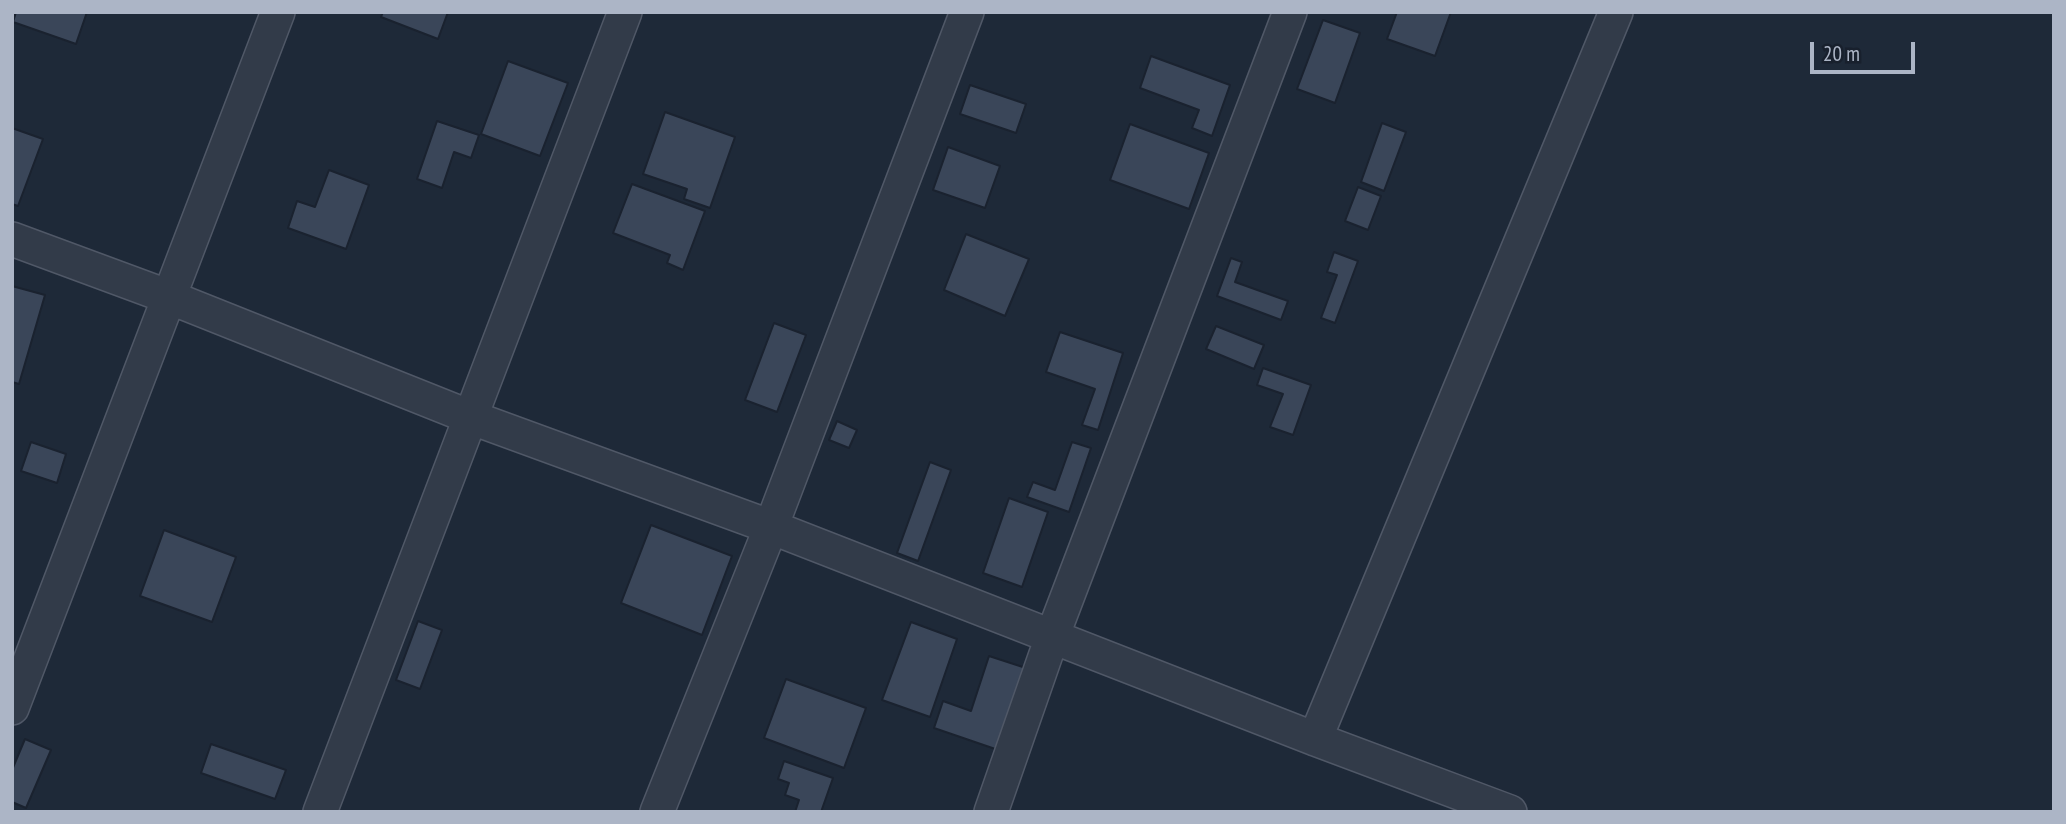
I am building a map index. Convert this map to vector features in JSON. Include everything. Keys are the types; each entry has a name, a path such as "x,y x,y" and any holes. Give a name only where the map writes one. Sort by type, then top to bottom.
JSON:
{"street":[{"path":"12,708 278,12"},
{"path":"320,812 625,12"},
{"path":"657,812 771,527 967,12"},
{"path":"991,812 1052,637 1290,12"},
{"path":"1315,739 1616,12"},
{"path":"12,239 169,297 470,417 771,527 1510,812"}],"building":[{"path":"16,12 87,12 76,44 13,22"},
{"path":"383,12 448,12 438,39 381,17"},
{"path":"1397,12 1451,12 1435,56 1387,39"},
{"path":"1323,20 1360,33 1335,103 1297,89"},
{"path":"1151,56 1230,85 1212,136 1192,128 1199,110 1140,88"},
{"path":"508,61 568,83 540,156 481,134"},
{"path":"970,85 1026,104 1016,133 960,114"},
{"path":"665,112 735,137 710,208 684,199 687,189 643,174"},
{"path":"437,121 479,135 471,158 454,152 442,188 417,179"},
{"path":"1382,123 1406,132 1384,191 1361,182"},
{"path":"1130,124 1209,153 1189,209 1110,180"},
{"path":"12,128 43,139 18,206 12,204"},
{"path":"948,147 1000,166 985,208 933,190"},
{"path":"329,170 369,185 346,249 288,228 297,201 315,207"},
{"path":"632,184 705,211 683,270 667,263 670,255 613,233"},
{"path":"1358,187 1381,196 1368,230 1345,221"},
{"path":"966,234 1029,259 1005,316 944,290"},
{"path":"1334,252 1358,261 1335,323 1321,318 1337,275 1327,272"},
{"path":"1231,258 1242,262 1235,282 1288,301 1281,320 1217,296"},
{"path":"12,286 45,295 19,384 12,382"},
{"path":"774,323 806,335 777,412 745,400"},
{"path":"1216,326 1264,345 1254,369 1206,349"},
{"path":"1060,332 1123,353 1098,430 1082,425 1095,389 1046,372"},
{"path":"1263,368 1311,385 1293,435 1270,427 1283,394 1257,385"},
{"path":"837,421 857,430 849,448 829,440"},
{"path":"31,442 66,454 57,483 21,471"},
{"path":"1072,442 1091,448 1069,512 1027,497 1033,482 1055,490"},
{"path":"930,462 951,470 918,561 897,553"},
{"path":"1009,498 1048,512 1022,587 983,573"},
{"path":"651,525 732,556 702,635 621,603"},
{"path":"164,530 236,557 212,622 140,596"},
{"path":"418,621 442,630 420,689 396,680"},
{"path":"911,622 957,639 930,717 882,700"},
{"path":"989,656 1032,670 1004,752 934,728 943,701 971,711"},
{"path":"786,679 866,708 844,768 764,738"},
{"path":"25,739 51,750 26,808 12,802 12,770"},
{"path":"211,744 286,770 275,799 201,773"},
{"path":"784,761 833,778 821,812 795,812 799,800 785,795 789,783 778,779"}]}
